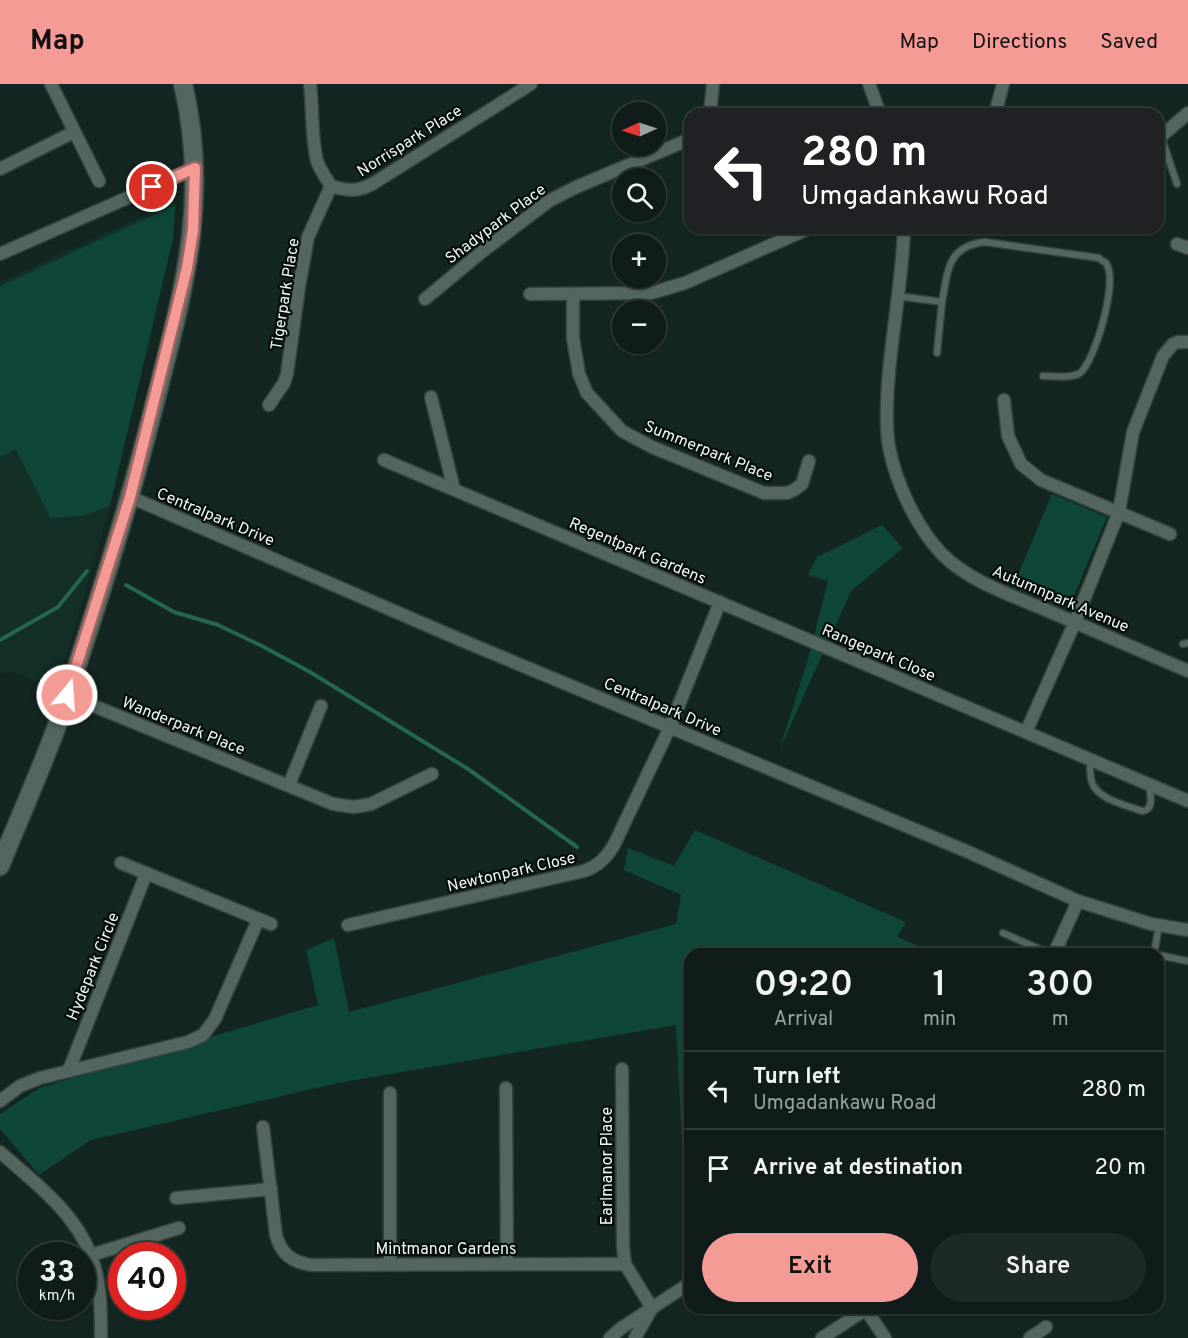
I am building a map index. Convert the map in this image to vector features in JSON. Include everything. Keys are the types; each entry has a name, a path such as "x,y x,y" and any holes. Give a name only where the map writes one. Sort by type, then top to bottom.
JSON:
{"street":[{"path":"51,84 99,181"},
{"path":"0,866 55,732 130,497 187,268 193,230 195,168 194,145 183,84"},
{"path":"310,84 318,161 331,186"},
{"name":"Norrispark Place","path":"331,186 343,190 363,189 531,84"},
{"path":"711,108 713,84"},
{"path":"869,84 878,108"},
{"path":"997,108 1003,84"},
{"path":"1164,133 1188,113"},
{"path":"0,169 74,132"},
{"name":"Shadypark Place","path":"425,299 549,201 574,188 684,142"},
{"path":"0,254 195,168"},
{"name":"Tigerpark Place","path":"268,405 281,388 287,374 308,237 331,186"},
{"path":"530,294 635,294 667,289 796,234"},
{"name":"Autumnpark Avenue","path":"904,234 887,394 886,429 889,452 919,524 943,555 981,582 1188,671"},
{"name":"Summerpark Place","path":"573,294 573,338 579,374 587,393 622,431 652,447 764,493 775,494 794,490 802,484 809,461"},
{"path":"1026,732 1075,622 1119,512 1132,440 1156,374 1168,348 1178,342 1188,342"},
{"path":"431,397 454,489"},
{"path":"1004,400 1008,436 1021,464 1041,480 1170,534"},
{"name":"Regentpark Gardens","path":"384,460 720,602 670,727"},
{"name":"Centralpark Drive","path":"130,497 461,640 966,851 1078,901 1159,925 1188,930"},
{"name":"Rangepark Close","path":"720,602 1188,801"},
{"name":"Wanderpark Place","path":"67,695 333,804 354,807 371,804 432,774"},
{"path":"289,785 321,706"},
{"name":"Newtonpark Close","path":"348,925 584,872 596,867 614,845 670,727"},
{"path":"121,863 271,924"},
{"name":"Hydepark Circle","path":"69,1070 146,874"},
{"path":"1056,948 1078,901"},
{"path":"0,1101 28,1082 188,1042 203,1035 215,1019 258,920"},
{"name":"Earlmanor Place","path":"622,1069 625,1264"},
{"path":"506,1088 507,1264"},
{"path":"390,1093 390,1264"},
{"name":"Mintmanor Gardens","path":"263,1127 278,1243 291,1259 310,1265 625,1264"},
{"path":"0,1152 63,1210 84,1242"},
{"path":"176,1198 271,1189"},
{"path":"96,1253 179,1228"},
{"path":"625,1264 652,1308"},
{"path":"96,1278 100,1296 101,1338"},
{"path":"610,1338 684,1287"},
{"path":"635,1338 652,1308"},
{"path":"822,1338 857,1314"},
{"path":"870,1314 885,1338"},
{"path":"1030,1338 1046,1327"}],"lane":[{"path":"1164,150 1177,184"},
{"path":"937,353 942,302 948,271 960,249 985,242 1098,258 1106,263 1110,282 1108,305 1100,332 1086,364 1078,374 1072,376 1043,376"},
{"path":"898,296 942,302"},
{"path":"1090,759 1091,780 1097,792 1104,796 1147,811 1151,802 1149,784"},
{"path":"1157,948 1159,925"},
{"path":"1003,933 1039,948"},
{"path":"1164,956 1188,961"}],"shaded area":[{"path":"177,200 173,239 110,506 69,647 53,688 9,671 0,675 0,282"},
{"path":"175,205 173,239 110,506 82,516 50,518 16,449 0,457 0,286"},
{"path":"1052,494 1107,517 1068,610 1013,587"},
{"path":"882,525 903,548 851,591 779,751 808,659 828,581 808,575 817,557"},
{"path":"695,830 906,922 897,937 923,948 684,948 684,1184 676,1025 338,1083 91,1140 39,1175 0,1129 0,1114 39,1088 318,1005 306,950 334,938 349,1012 676,924 681,895 624,870 628,848 674,866"}],"waterway":[{"path":"0,640 58,607 87,571"},
{"path":"126,585 174,612 218,625 310,672 468,769 577,847"}],"route":[{"path":"67,695 122,526 187,268 193,230 195,168 152,187"}]}
